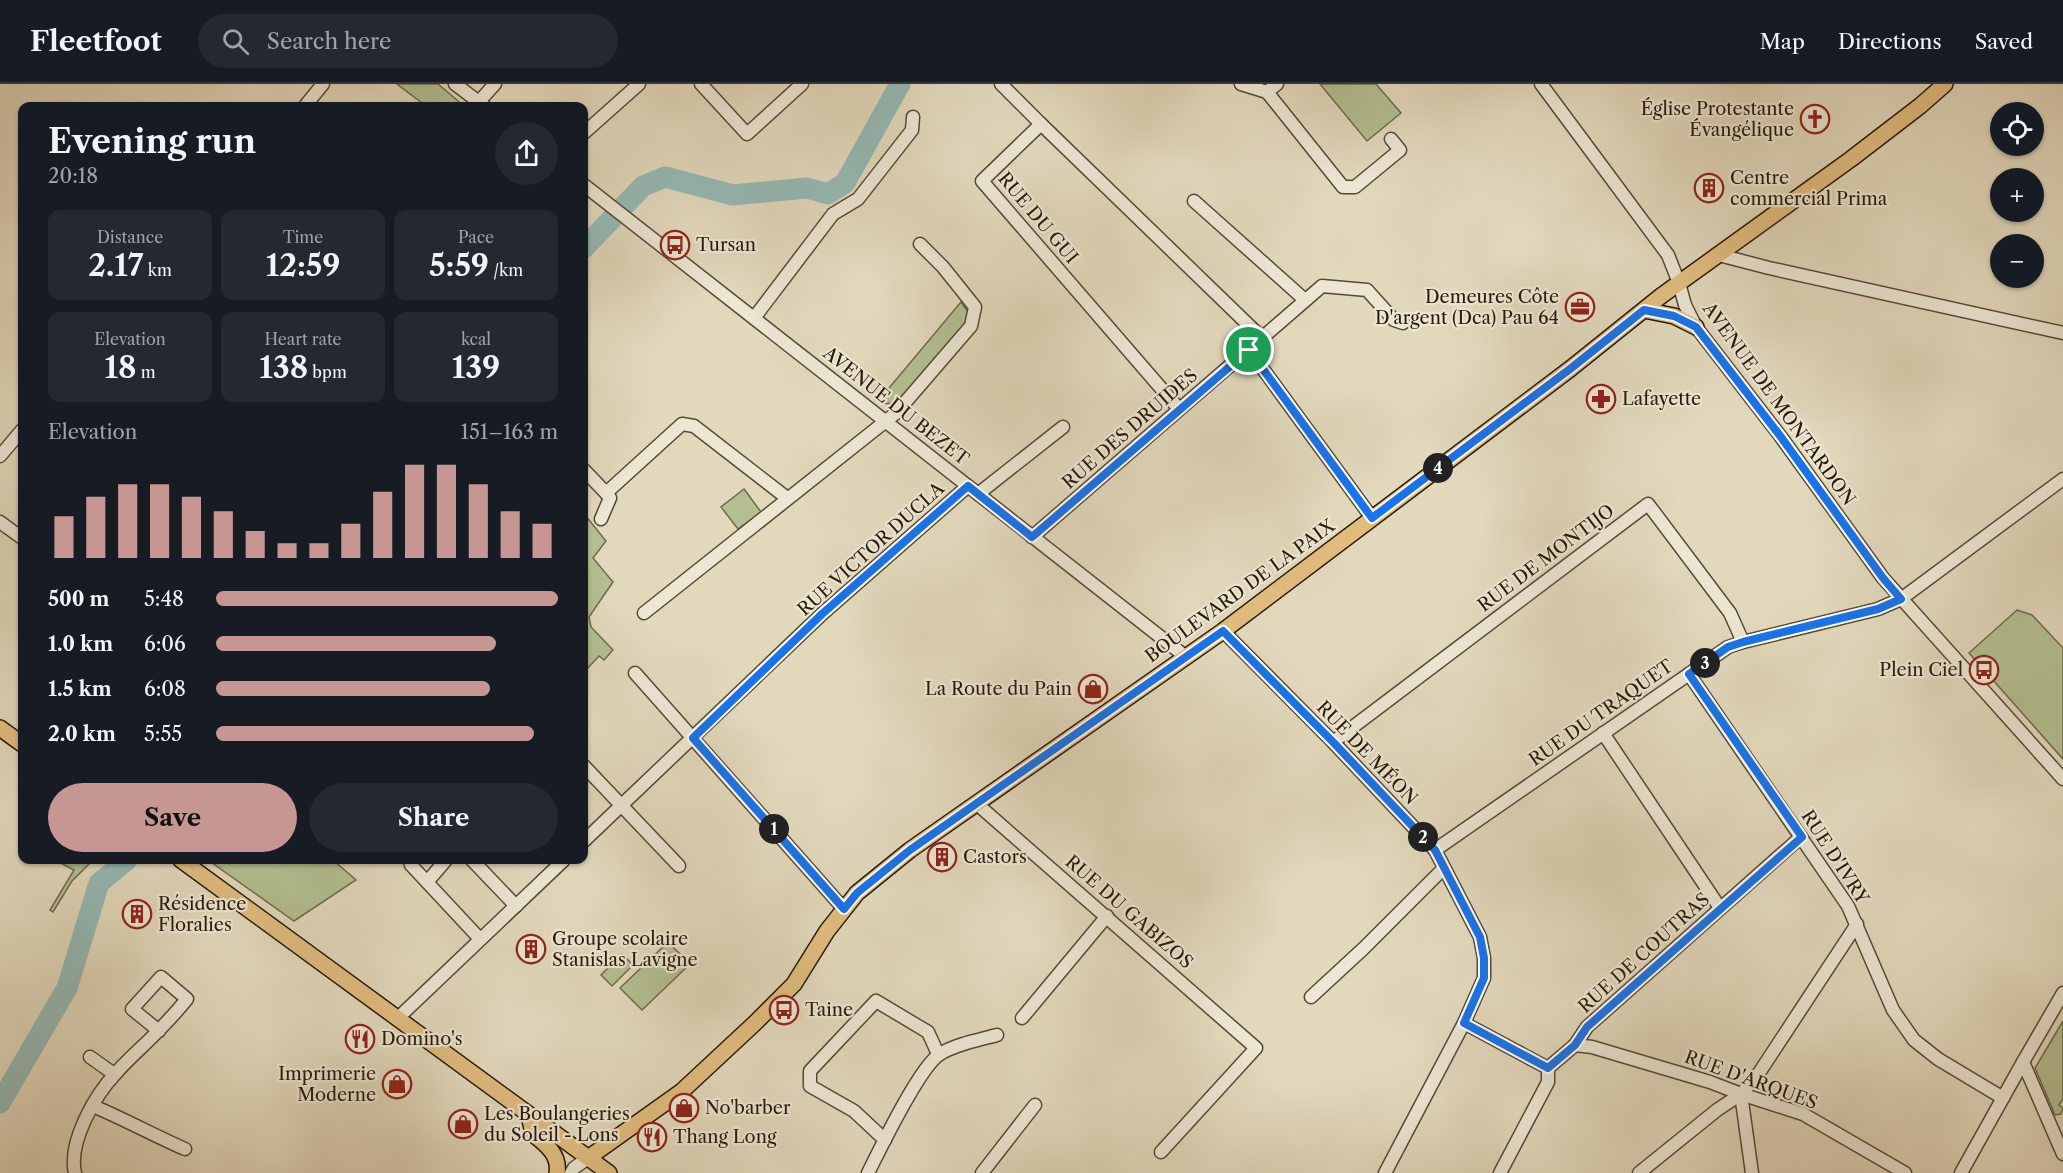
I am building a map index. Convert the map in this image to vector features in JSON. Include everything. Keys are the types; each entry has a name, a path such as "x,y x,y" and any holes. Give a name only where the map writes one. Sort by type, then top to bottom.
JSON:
{"main road":[{"name":"BOULEVARD DE LA PAIX","path":"588,1158 682,1091 755,1023 794,984 827,931 857,893 902,857 1223,631 1570,369 1679,283 1834,172 1945,84"},
{"path":"1644,310 1674,316 1696,327"},
{"path":"0,728 18,741"},
{"path":"186,864 609,1173"},
{"path":"529,1115 533,1134 548,1145 554,1156 557,1173"}],"street":[{"path":"308,102 323,84"},
{"path":"455,84 476,102"},
{"path":"481,102 495,84"},
{"path":"588,129 639,84"},
{"path":"700,84 747,134 802,84"},
{"path":"1001,84 1262,338"},
{"path":"1241,84 1272,88 1343,187 1355,188 1400,150 1391,139"},
{"name":"AVENUE DE MONTARDON","path":"1541,84 1668,255 1685,305 1696,327 1781,437 1883,578 2063,779"},
{"path":"754,318 833,214 858,198 912,130 913,117"},
{"name":"RUE DU GUI","path":"1041,124 982,181 1179,409"},
{"name":"AVENUE DU BEZET","path":"588,188 1186,657"},
{"path":"1194,201 1305,300"},
{"path":"644,613 896,413 971,326 975,307 943,267 920,244"},
{"path":"1719,255 2063,333"},
{"name":"RUE DES DRUIDES","path":"1032,537 1322,286 1366,290 1394,320 1403,322"},
{"path":"1249,350 1372,518"},
{"path":"606,493 681,424 694,426 787,498"},
{"name":"RUE VICTOR DUCLA","path":"588,837 822,614 973,490 1063,427"},
{"path":"0,456 18,435"},
{"path":"588,474 610,498 601,519"},
{"name":"RUE DU TRAQUET","path":"1435,850 1728,647 1878,609 1901,599 2063,479"},
{"name":"RUE DE MONTIJO","path":"1333,742 1648,504 1730,613 1743,642"},
{"path":"0,522 18,535"},
{"name":"RUE DE MÉON","path":"1223,631 1333,742 1435,850 1480,937 1484,958 1484,978 1464,1023 1385,1173"},
{"path":"635,673 844,909"},
{"name":"RUE D'IVRY","path":"1689,674 1848,906 1893,1010 1914,1040 1938,1059 2003,1098"},
{"path":"1603,733 1720,909"},
{"path":"588,770 679,866"},
{"name":"RUE DU GABIZOS","path":"977,804 1256,1048 1161,1152"},
{"name":"RUE DE COUTRAS","path":"1548,1068 1575,1045 1587,1027 1802,837"},
{"path":"411,864 480,939"},
{"path":"427,882 443,864"},
{"path":"476,864 516,906"},
{"path":"398,1018 560,864"},
{"path":"1311,997 1444,868"},
{"path":"1022,1017 1107,916"},
{"path":"1638,1173 1717,1110 1741,1094 1757,1076 1857,924"},
{"path":"75,1173 73,1165 79,1132 93,1106 114,1074 159,1031 187,999 161,977 132,1009 159,1031"},
{"path":"1960,1173 2063,993"},
{"path":"885,1140 854,1111 810,1086 810,1071 876,1001 928,1032 938,1054"},
{"path":"1464,1023 1548,1068 1548,1082 1500,1173"},
{"path":"868,1173 925,1069 938,1054 997,1035"},
{"name":"RUE D'ARQUES","path":"1575,1045 1592,1047 1710,1082 1803,1114 1905,1173"},
{"path":"90,1057 114,1074"},
{"path":"2023,1062 2063,1154"},
{"path":"1741,1094 1752,1173"},
{"path":"982,1173 1035,1105"},
{"path":"93,1106 130,1121 147,1133 184,1149"},
{"path":"571,1173 588,1158"}],"green space":[{"path":"397,84 438,84 459,102 421,102"},
{"path":"1320,84 1376,84 1401,113 1367,141"},
{"path":"961,302 968,312 968,320 901,400 887,404 879,400"},
{"path":"744,489 761,512 738,529 721,507"},
{"path":"588,519 606,541 593,558 613,582 589,617 591,627 613,650 604,660 599,656 588,668"},
{"path":"2017,610 2032,615 2063,648 2063,759 1969,653"},
{"path":"63,864 89,864 72,881 53,912 50,910 74,870"},
{"path":"214,864 338,864 356,880 294,921"},
{"path":"668,942 690,964 642,1010 620,988"},
{"path":"622,954 633,965 612,986 601,975"},
{"path":"2063,1021 2063,1099 2059,1105 2063,1108 2061,1114 2055,1115 2035,1068"}],"waterway":[{"path":"588,244 643,186 665,177 733,195 807,188 828,194 845,183 900,84"},
{"path":"0,1103 67,988 99,883 122,864"}],"place":[{"name":"Église Protestante Évangélique","path":"1815,119"},
{"name":"Centre commercial Prima","path":"1709,188"},
{"name":"Tursan","path":"675,245"},
{"name":"Demeures Côte D'argent (Dca) Pau 64","path":"1580,307"},
{"name":"Lafayette","path":"1601,399"},
{"name":"Plein Ciel","path":"1984,670"},
{"name":"La Route du Pain","path":"1093,689"},
{"name":"Castors","path":"942,857"},
{"name":"Résidence Floralies","path":"137,914"},
{"name":"Groupe scolaire Stanislas Lavigne","path":"531,949"},
{"name":"Taine","path":"784,1010"},
{"name":"Domino's","path":"360,1039"},
{"name":"Imprimerie Moderne","path":"397,1084"},
{"name":"No'barber","path":"684,1108"},
{"name":"Les Boulangeries du Soleil - Lons","path":"463,1124"},
{"name":"Thang Long","path":"652,1137"}],"route":[{"path":"1644,310 1674,316 1696,327 1901,599 1878,609 1728,647 1689,674 1802,837 1587,1027 1575,1045 1548,1068 1464,1023 1484,978 1484,958 1480,937 1435,850 1333,742 1223,631 910,850 857,893 844,909 693,738 822,614 968,486 1032,537 1249,350 1372,518 1570,369 1644,310"}]}
